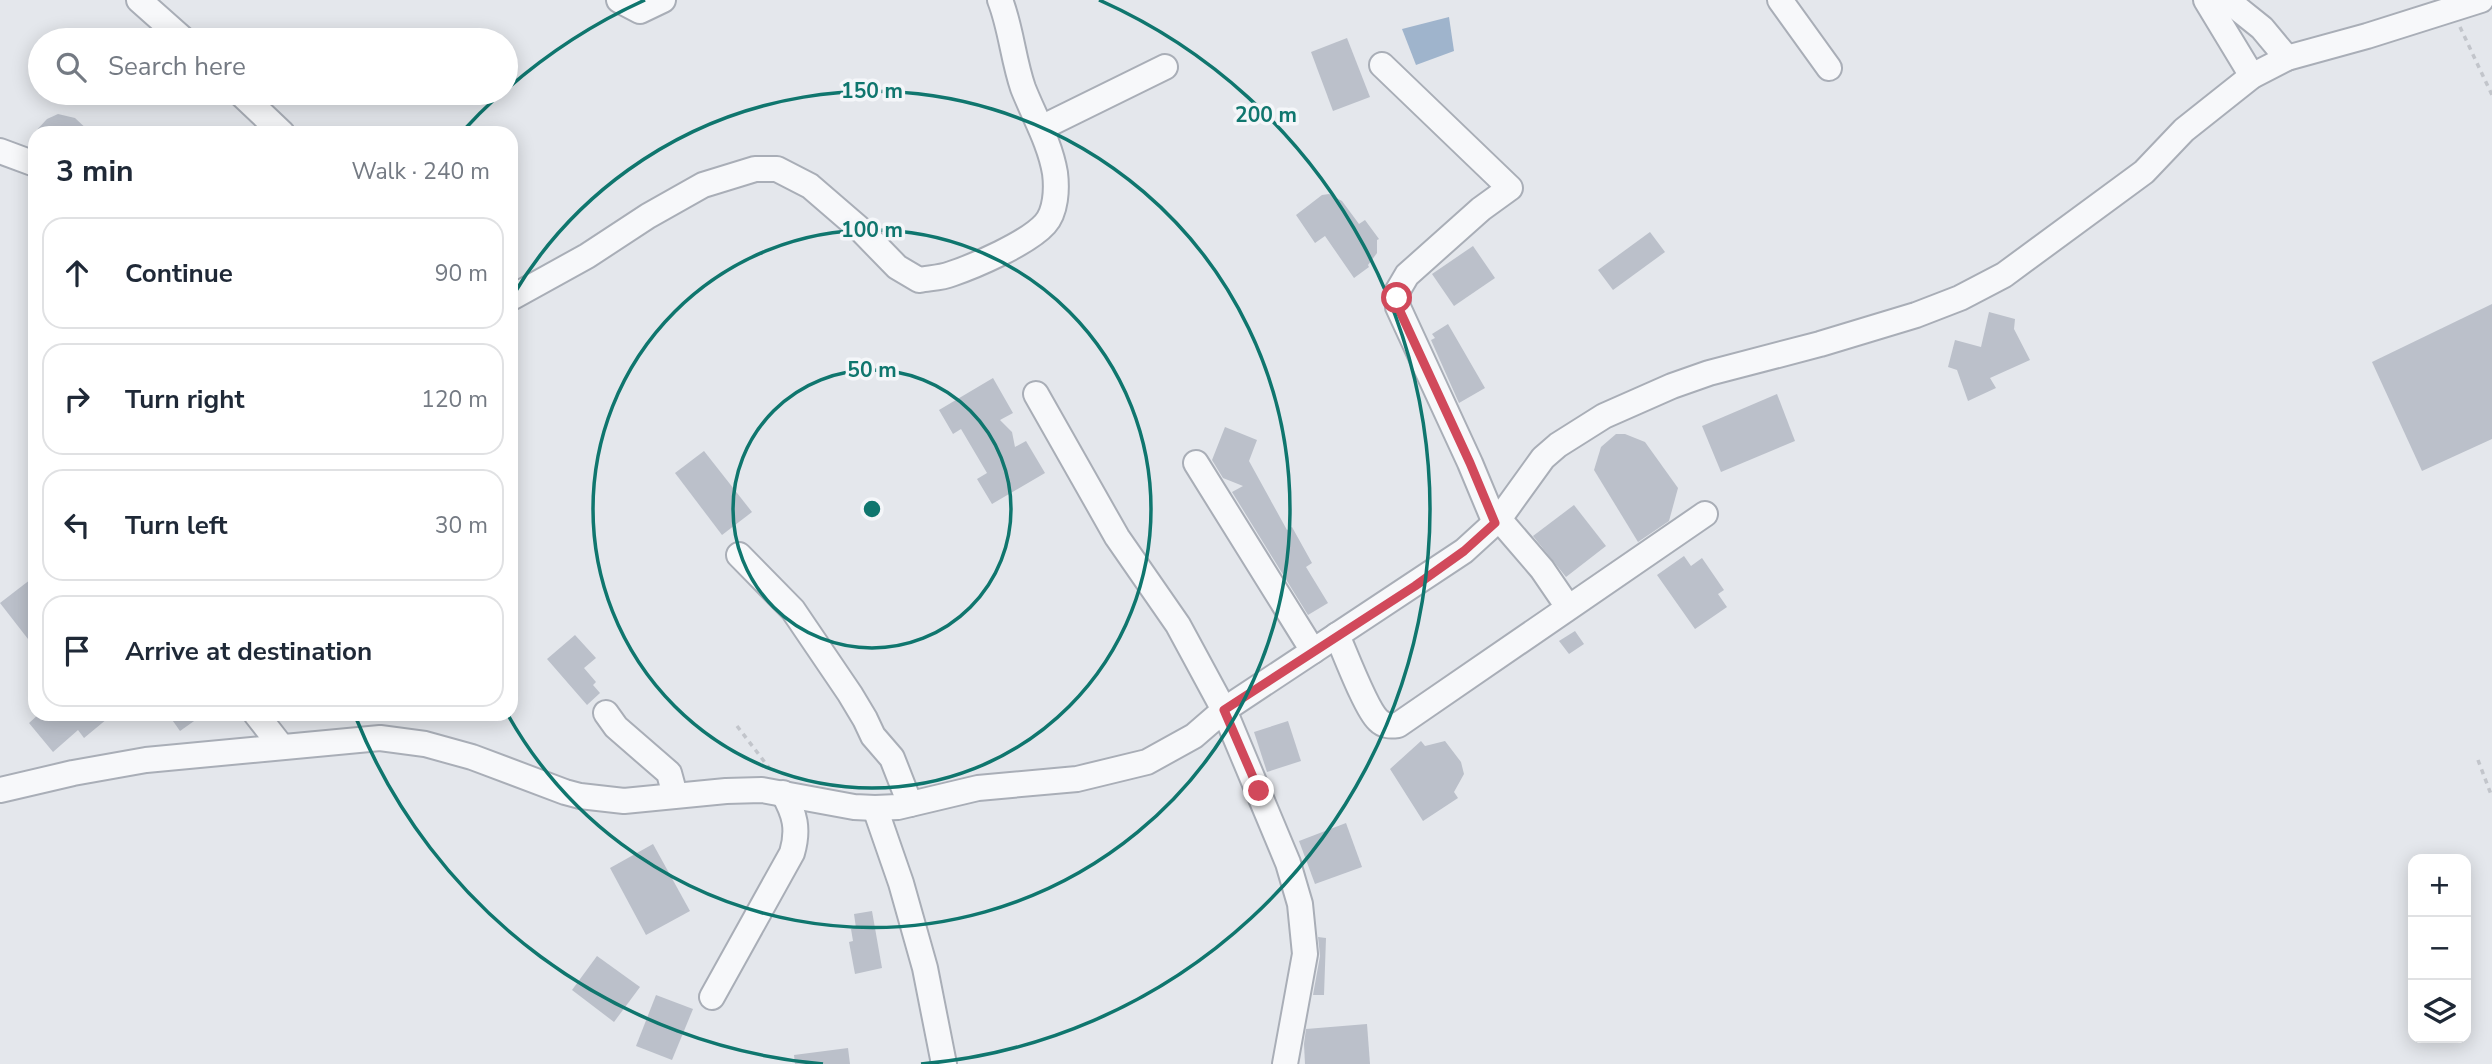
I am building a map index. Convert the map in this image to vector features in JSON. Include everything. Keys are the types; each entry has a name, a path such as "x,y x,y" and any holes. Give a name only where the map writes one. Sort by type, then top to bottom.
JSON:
{"street":[{"path":"139,0 170,28"},
{"path":"618,0 640,11 663,0"},
{"path":"1780,0 1829,68"},
{"path":"2206,0 2252,76"},
{"path":"2227,0 2262,28 2287,58"},
{"path":"0,790 146,760 380,738 425,744 472,757 580,796 624,801 750,790 875,808 910,804 978,788 1077,779 1147,762 1194,736 1224,710 1464,551 1497,521 1543,458 1558,445 1604,416 1709,373 1820,344 1916,315 1960,298 2004,275 2144,172 2185,130 2252,76 2287,58 2481,0"},
{"path":"518,294 587,256 648,216 703,185 755,169 777,169 810,186 906,274 919,280 949,275 1029,238 1046,223 1053,209 1055,173 1041,128 1016,68 1009,37 1008,7"},
{"path":"1382,65 1510,188 1407,275 1397,292 1398,307 1497,521 1542,569 1568,607"},
{"path":"1041,128 1165,67"},
{"path":"253,105 275,126"},
{"path":"0,151 28,161"},
{"path":"1036,394 1117,537 1178,625 1224,710 1274,827 1300,904 1305,954 1285,1064"},
{"path":"1196,463 1313,651"},
{"path":"1337,635 1373,713 1379,721 1389,726 1398,725 1705,514"},
{"path":"739,555 793,610 850,694 873,736 892,758 910,804"},
{"path":"606,713 616,727 669,773 675,795"},
{"path":"261,721 281,746"},
{"path":"712,998 792,853 797,836 791,807 783,793"},
{"path":"875,808 901,883 925,968 944,1064"}],"path":[{"path":"2452,9 2492,95"},
{"path":"737,726 771,770 783,793"},
{"path":"2479,761 2492,797"}],"water":[{"path":"1449,17 1454,51 1416,65 1402,29"}],"building":[{"path":"1347,38 1370,97 1333,111 1311,52"},
{"path":"58,114 75,118 84,126 40,126"},
{"path":"1329,194 1342,201 1359,224 1365,220 1379,239 1377,253 1369,267 1354,278 1325,236 1315,243 1296,215 1322,195"},
{"path":"1650,232 1665,252 1613,290 1598,270"},
{"path":"1473,246 1495,278 1454,306 1432,274"},
{"path":"2492,304 2492,439 2422,471 2372,362"},
{"path":"1989,312 2015,319 2014,329 2030,360 1990,378 1996,388 1968,401 1957,370 1948,367 1955,340 1981,347"},
{"path":"1448,324 1485,388 1459,403 1431,340 1435,338 1432,334"},
{"path":"993,378 1013,413 1000,420 1012,432 1015,447 1026,441 1045,473 992,504 977,479 987,473 961,429 953,434 939,410"},
{"path":"1777,394 1795,441 1721,472 1702,426"},
{"path":"1225,427 1257,440 1249,461 1287,530 1292,527 1312,563 1306,567 1328,603 1308,615 1232,492 1243,486 1223,478 1212,460"},
{"path":"1616,434 1625,434 1645,442 1678,488 1669,521 1638,542 1594,470 1601,447"},
{"path":"704,451 752,512 722,535 675,473"},
{"path":"1574,505 1606,546 1566,577 1533,536"},
{"path":"1684,556 1691,566 1702,558 1724,590 1718,594 1727,607 1695,629 1657,575"},
{"path":"28,581 28,639 0,603"},
{"path":"1575,631 1584,644 1569,654 1559,641"},
{"path":"575,635 596,658 584,668 596,682 593,685 600,693 587,705 547,659"},
{"path":"105,721 84,738 78,730 53,752 29,723"},
{"path":"173,721 194,721 180,731"},
{"path":"1288,721 1301,761 1267,772 1254,732"},
{"path":"1421,741 1425,746 1445,741 1461,762 1464,774 1454,792 1458,798 1423,821 1390,769"},
{"path":"1346,823 1362,867 1315,884 1299,841"},
{"path":"653,844 690,911 646,935 610,868"},
{"path":"872,911 882,968 855,974 849,942 853,941 851,929 856,928 854,914"},
{"path":"1318,937 1326,938 1324,995 1313,995 1320,956"},
{"path":"597,956 640,987 614,1022 572,990"},
{"path":"656,995 693,1009 672,1060 636,1046"},
{"path":"1367,1024 1370,1064 1305,1064 1306,1029"},
{"path":"848,1048 850,1064 795,1064 794,1055"}],"route":[{"path":"1259,791 1224,710 1415,586 1464,551 1495,523 1398,307 1397,298"}]}
